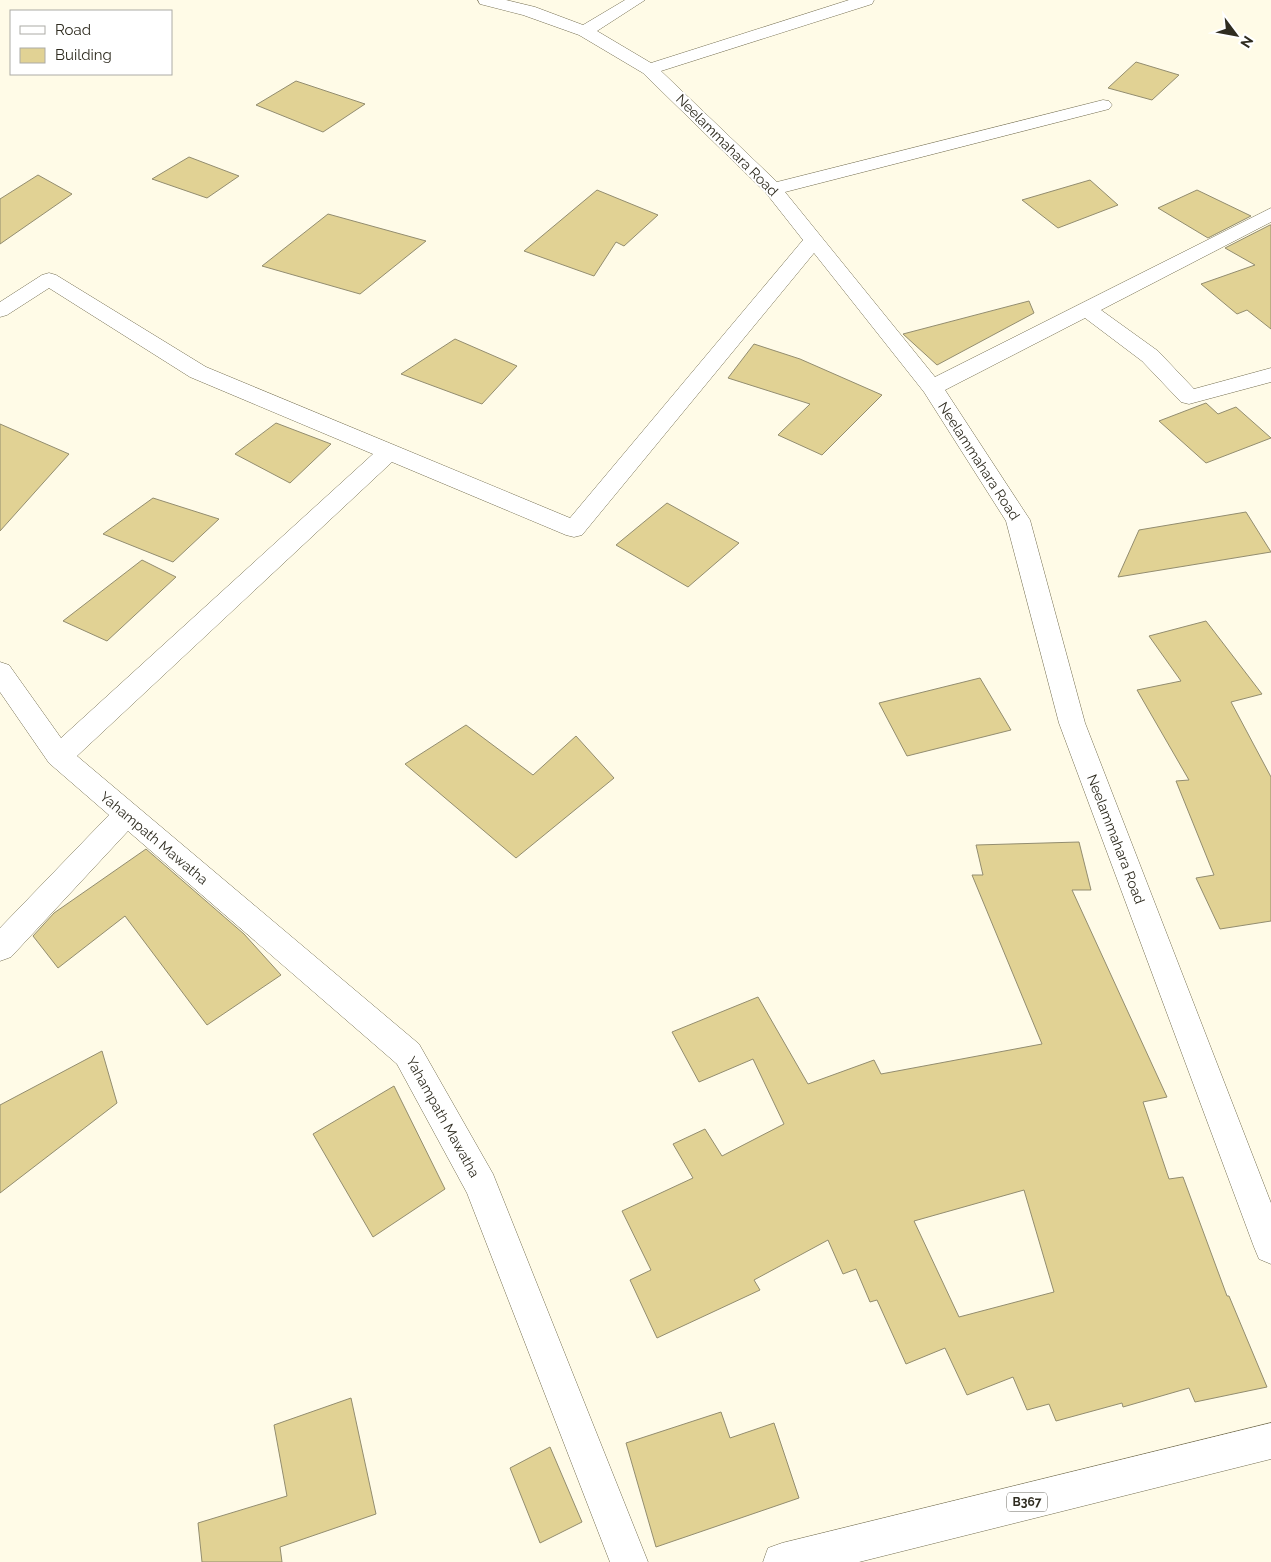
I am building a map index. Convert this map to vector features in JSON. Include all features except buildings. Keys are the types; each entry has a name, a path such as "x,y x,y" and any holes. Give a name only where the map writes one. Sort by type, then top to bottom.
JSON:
{"street":[{"name":"Neelammahara Road","path":"486,0 529,11 585,31 649,69 773,189 932,388 1018,520 1072,723 1271,1247"},
{"path":"585,31 637,0"},
{"path":"649,69 866,0"},
{"path":"773,189 1104,105"},
{"path":"932,388 1271,214"},
{"path":"0,311 49,278 198,372 574,529 814,240"},
{"path":"1086,309 1150,356 1189,397 1271,375"},
{"path":"59,756 251,581 388,452"},
{"name":"Yahampath Mawatha","path":"0,672 59,756 408,1054 481,1185 629,1562"},
{"path":"0,948 126,815"},
{"name":"B367","path":"782,1562 1271,1441"}]}
